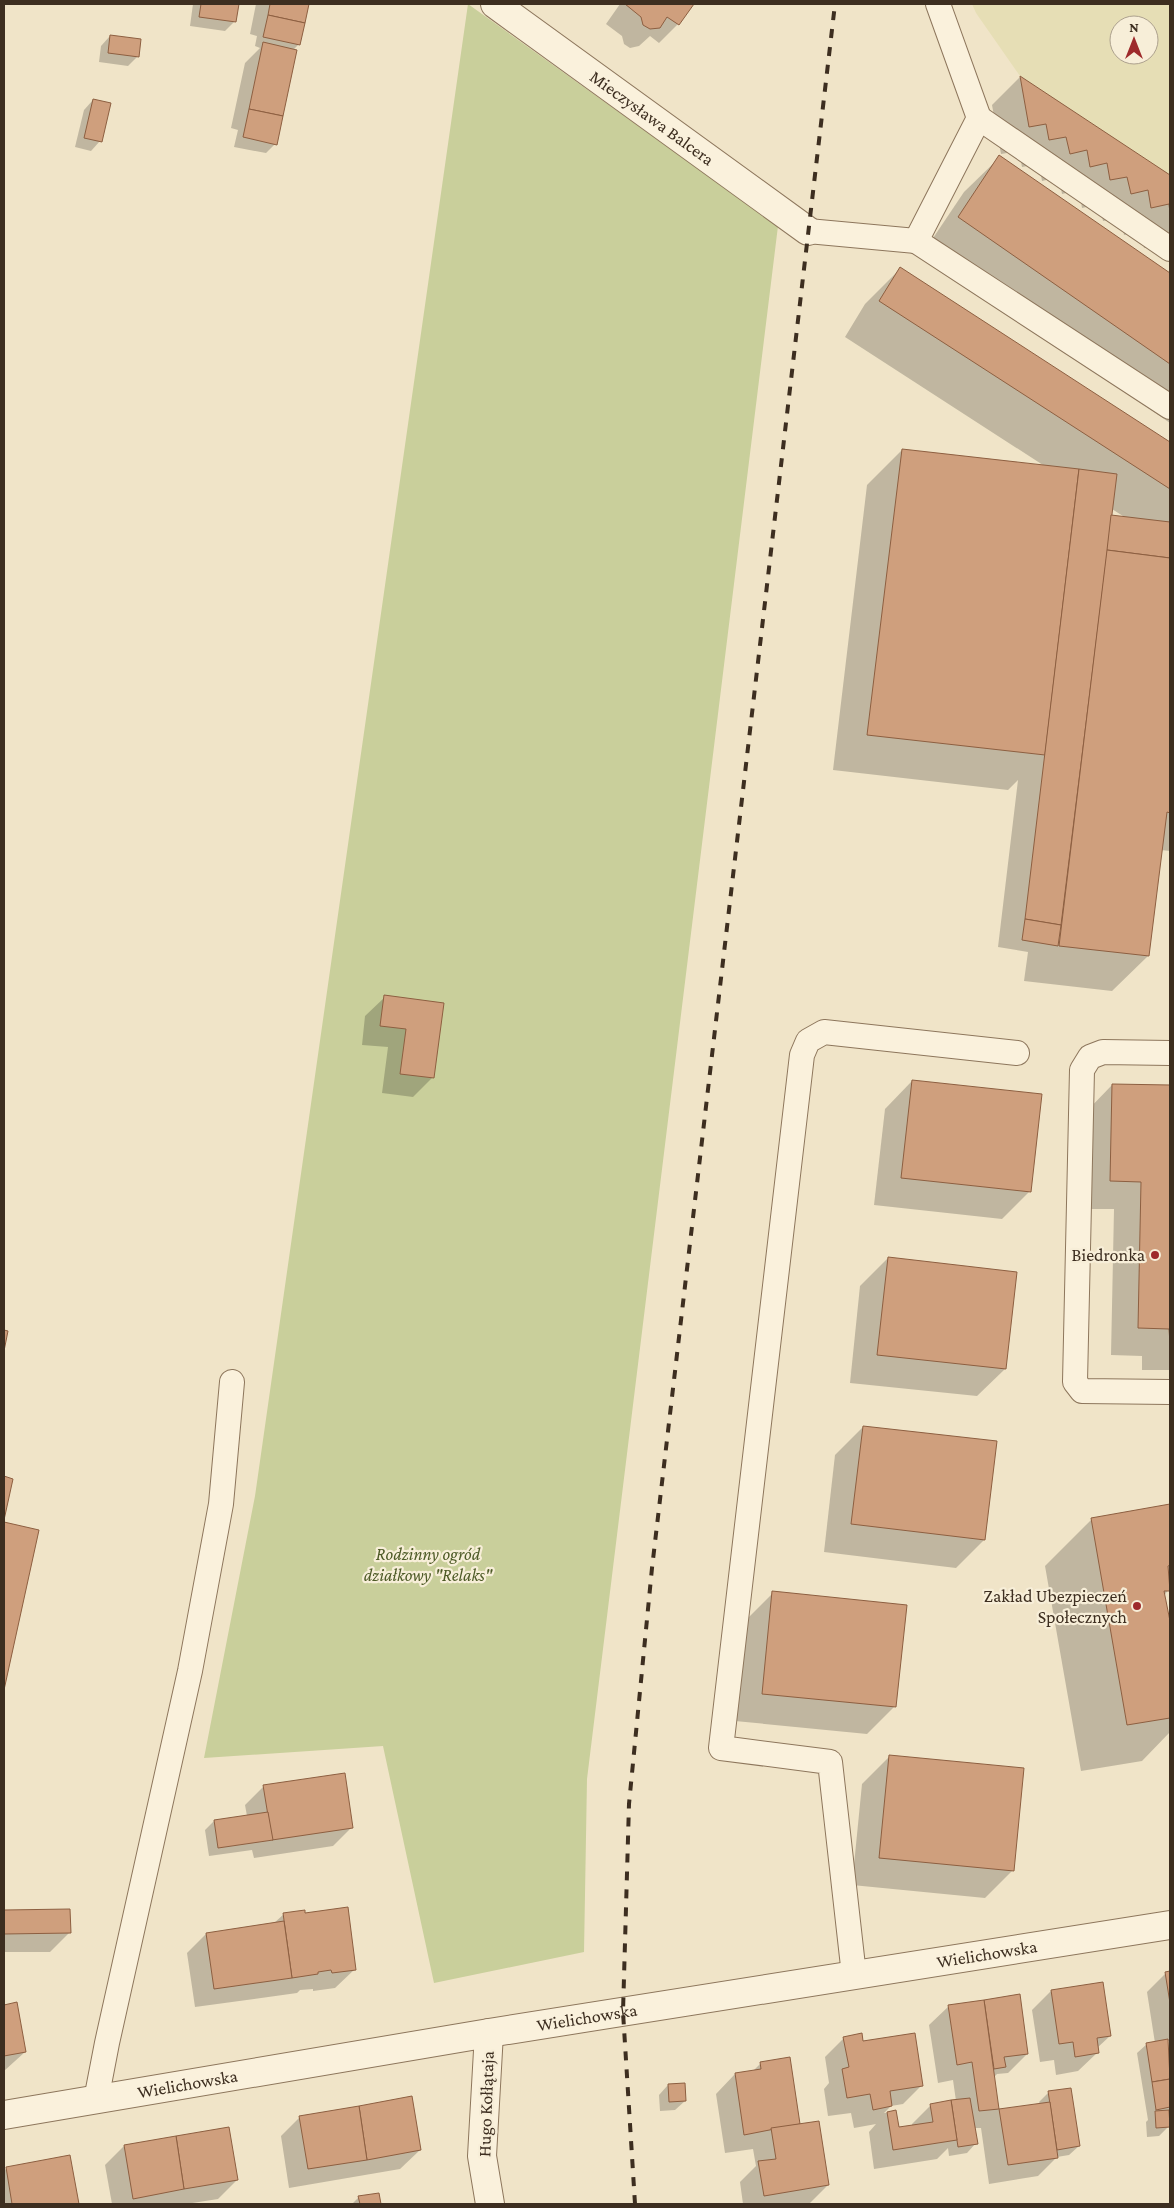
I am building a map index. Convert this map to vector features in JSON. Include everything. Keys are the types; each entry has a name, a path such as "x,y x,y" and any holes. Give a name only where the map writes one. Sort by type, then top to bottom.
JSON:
{"street":[{"name":"Mieczysława Balcera","path":"495,4 808,231"},
{"name":"Wielichowska","path":"4,2115 489,2033 1170,1925"},
{"name":"Hugo Kołłątaja","path":"489,2033 482,2156 490,2204"}],"lane":[{"path":"938,4 979,118 1170,250"},
{"path":"916,241 979,118"},
{"path":"808,231 916,241 1170,407"},
{"path":"854,1975 830,1762 721,1748 802,1055 808,1041 824,1032 1018,1052"},
{"path":"1170,1053 1102,1052 1090,1056 1082,1070 1075,1382 1082,1391 1170,1392"},
{"path":"96,2100 192,1661 221,1504 232,1382"}],"shaded area":[{"path":"972,4 1170,4 1170,175 1020,76 976,13"}],"green space":[{"name":"Rodzinny ogród działkowy \"Relaks\"","path":"468,4 778,226 587,1779 584,1952 434,1983 383,1746 204,1758 255,1496"}],"building":[{"path":"201,4 239,4 236,22 199,17"},
{"path":"270,4 309,4 305,23 268,15"},
{"path":"625,4 694,4 679,25 667,17 660,28 650,29 643,25 641,17"},
{"path":"268,15 305,23 300,45 263,37"},
{"path":"110,35 141,39 139,57 108,53"},
{"path":"263,42 297,50 283,116 249,109"},
{"path":"1020,76 1170,175 1170,213 1169,204 1151,208 1148,190 1131,194 1127,177 1110,180 1107,163 1090,167 1087,150 1070,154 1066,137 1049,140 1046,124 1029,127"},
{"path":"93,99 111,103 102,142 84,138"},
{"path":"249,109 283,116 277,145 243,137"},
{"path":"999,155 1170,273 1170,364 958,217"},
{"path":"900,267 1170,442 1170,489 879,301"},
{"path":"902,449 1079,469 1045,755 867,735"},
{"path":"1079,469 1117,474 1061,925 1025,919"},
{"path":"1111,515 1170,522 1170,558 1107,550"},
{"path":"1107,550 1170,558 1170,813 1167,812 1149,956 1059,946"},
{"path":"1025,919 1061,925 1058,946 1022,940"},
{"path":"384,995 444,1003 434,1078 400,1074 406,1029 380,1026"},
{"path":"912,1080 1042,1094 1031,1192 901,1178"},
{"name":"Biedronka","path":"1112,1084 1170,1085 1170,1343 1169,1329 1138,1328 1141,1182 1110,1181"},
{"path":"888,1257 1017,1272 1006,1369 877,1355"},
{"path":"4,1330 8,1331 4,1351"},
{"path":"863,1426 997,1441 985,1540 851,1524"},
{"path":"4,1476 13,1479 4,1520"},
{"name":"Zakład Ubezpieczeń Społecznych","path":"1170,1504 1170,1565 1168,1566 1170,1591 1164,1591 1170,1621 1170,1718 1127,1725 1091,1518"},
{"path":"4,1522 39,1530 4,1690"},
{"path":"772,1591 907,1605 896,1707 762,1694"},
{"path":"889,1755 1024,1768 1014,1871 879,1858"},
{"path":"345,1773 353,1828 272,1840 263,1785"},
{"path":"268,1812 273,1840 218,1848 214,1820"},
{"path":"348,1907 356,1970 332,1973 331,1970 292,1978 283,1913 305,1910 305,1913"},
{"path":"70,1909 71,1933 4,1934 4,1910"},
{"path":"284,1921 292,1978 214,1989 206,1933"},
{"path":"1170,1971 1170,2003 1165,1972"},
{"path":"1103,1982 1111,2036 1097,2038 1099,2053 1075,2057 1073,2042 1059,2044 1051,1990"},
{"path":"1020,1994 1028,2054 1004,2057 1006,2067 994,2069 984,2000"},
{"path":"984,2000 999,2109 979,2111 972,2062 957,2065 948,2005"},
{"path":"17,2002 26,2052 4,2056 4,2005"},
{"path":"862,2033 863,2041 915,2033 923,2086 890,2091 892,2106 873,2110 870,2094 847,2098 842,2069 849,2067 843,2037"},
{"path":"1168,2039 1170,2079 1152,2082 1146,2043"},
{"path":"790,2057 800,2124 744,2135 735,2073 761,2069 760,2062"},
{"path":"1170,2079 1170,2107 1156,2110 1152,2082"},
{"path":"685,2083 686,2101 669,2102 668,2084"},
{"path":"1071,2088 1080,2146 1057,2150 1048,2091"},
{"path":"412,2096 421,2150 367,2160 359,2106"},
{"path":"970,2098 978,2144 958,2147 951,2100"},
{"path":"951,2100 957,2140 893,2150 887,2112 896,2110 899,2127 933,2122 930,2104"},
{"path":"1050,2102 1058,2158 1008,2165 999,2109"},
{"path":"359,2106 367,2160 308,2169 299,2116"},
{"path":"1169,2110 1170,2127 1156,2128 1155,2111"},
{"path":"819,2121 829,2185 764,2196 758,2161 776,2159 771,2128"},
{"path":"229,2127 238,2180 184,2189 176,2136"},
{"path":"176,2136 184,2189 133,2199 124,2145"},
{"path":"70,2155 79,2204 12,2204 6,2167"},
{"path":"379,2193 381,2204 360,2204 358,2196"}],"railway":[{"path":"635,2204 623,2012 629,1804 652,1568 835,4"}],"place":[{"name":"Biedronka","path":"1155,1255"},
{"name":"Zakład Ubezpieczeń Społecznych","path":"1137,1606"}]}
